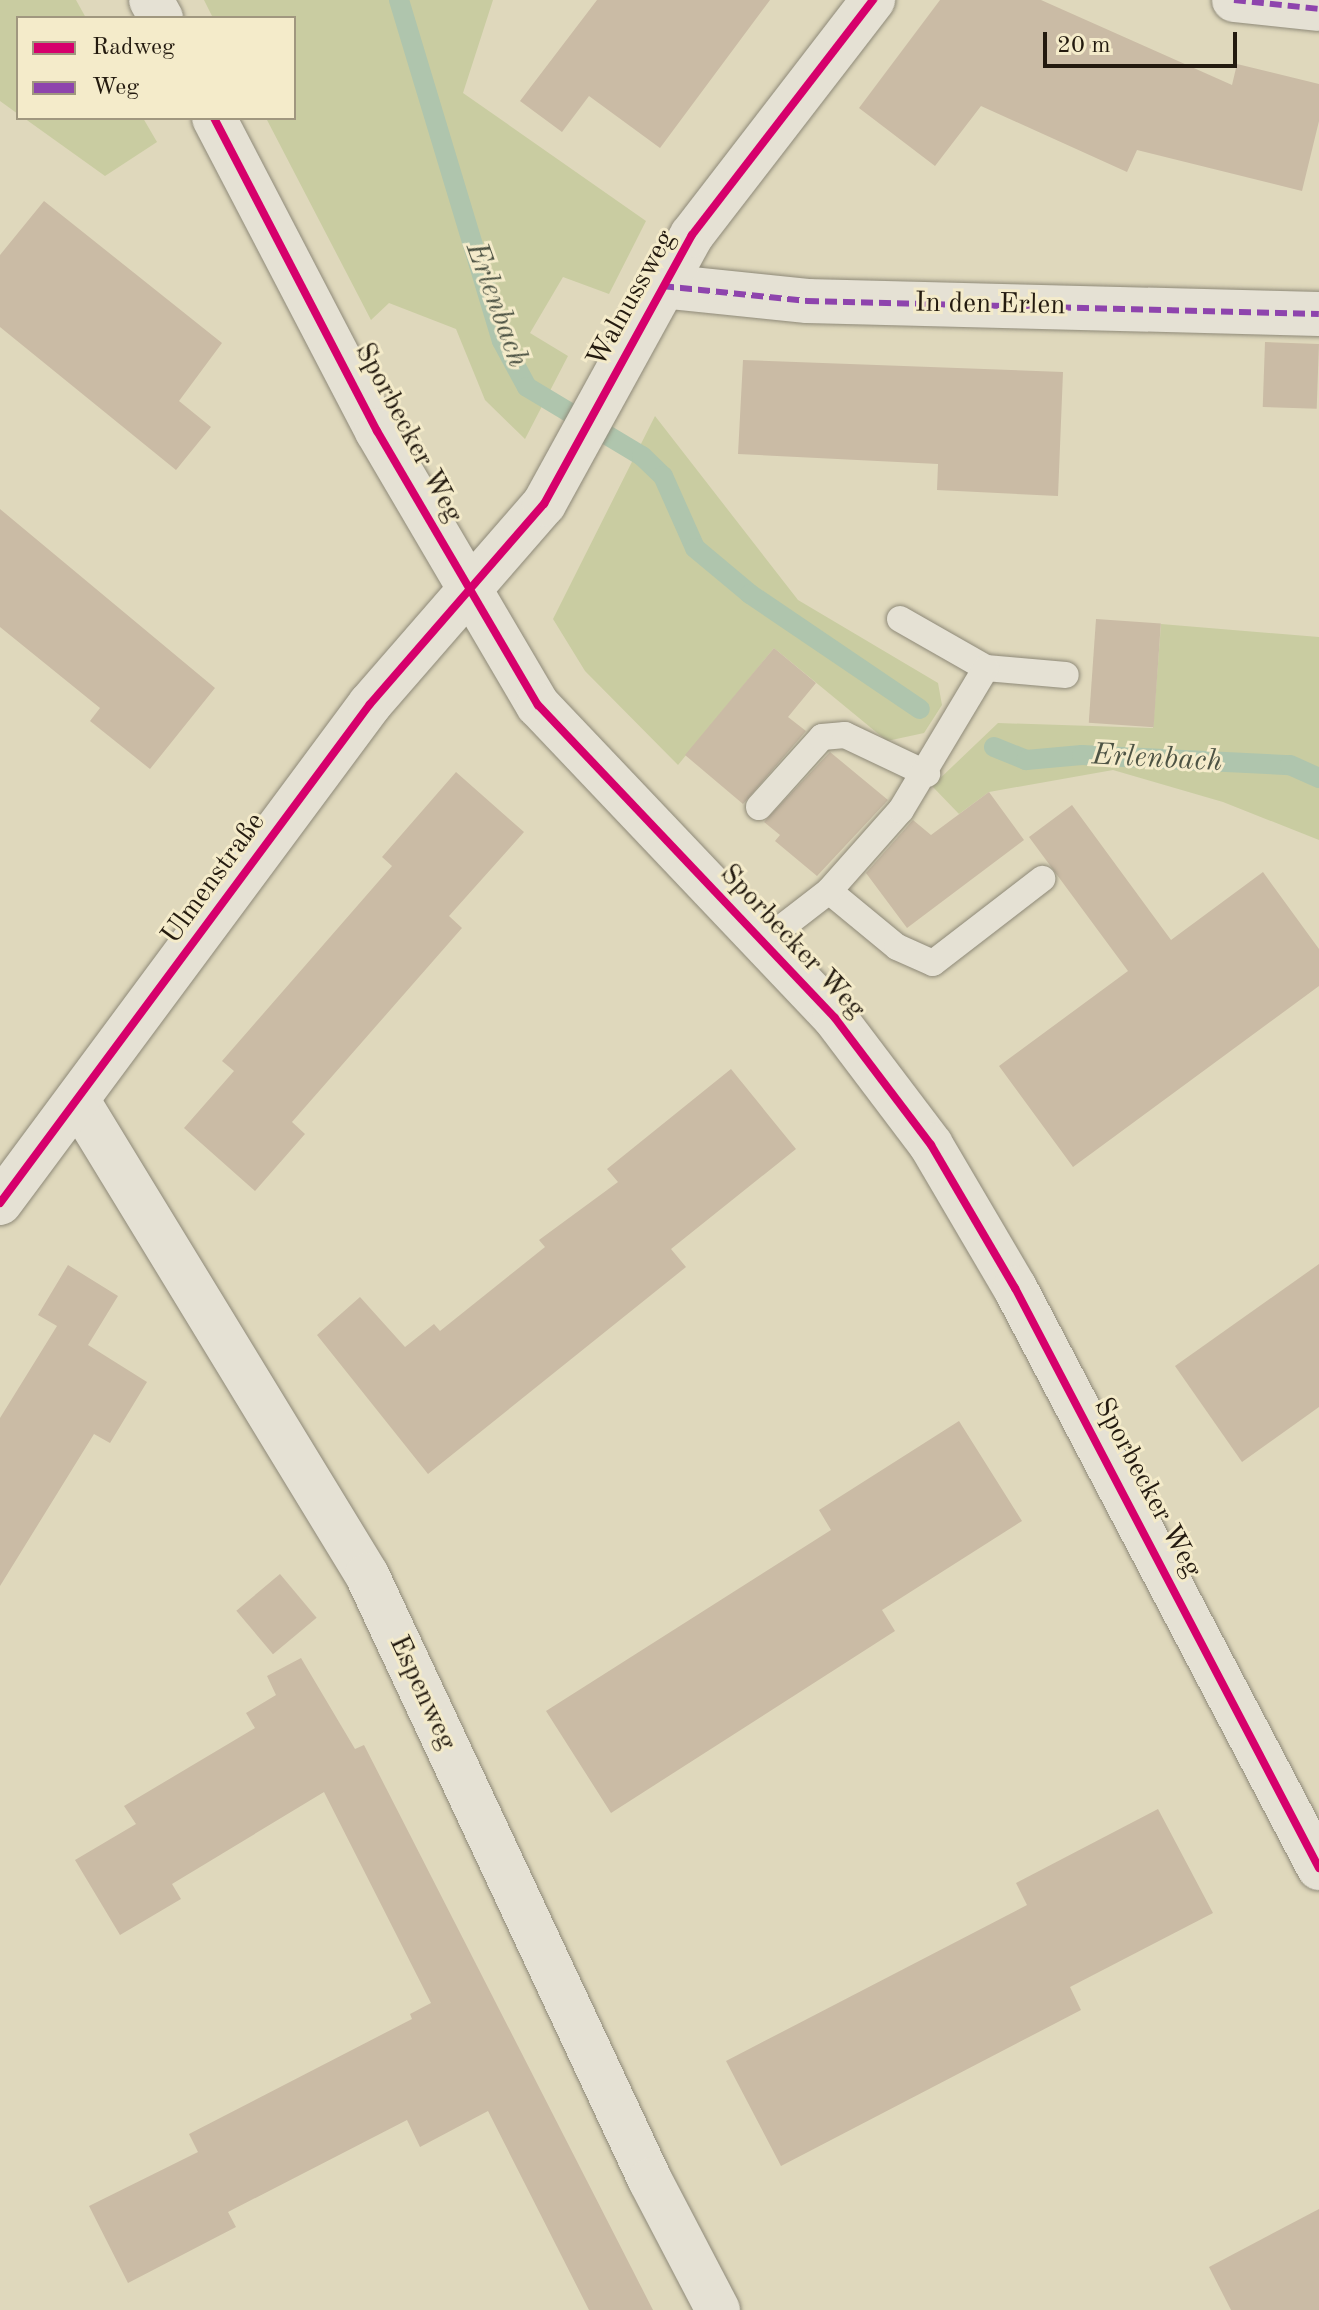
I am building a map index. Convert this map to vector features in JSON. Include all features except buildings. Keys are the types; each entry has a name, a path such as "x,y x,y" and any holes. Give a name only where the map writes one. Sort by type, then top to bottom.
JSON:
{"street":[{"name":"Walnussweg","path":"467,585 544,504 569,465 662,286 692,235 873,0"},
{"path":"1234,0 1319,9"},
{"name":"Sporbecker Weg","path":"215,120 377,431 538,705 763,942 877,1070 938,1158 1023,1302 1319,1868"},
{"name":"In den Erlen","path":"662,286 807,301 1319,314"},
{"name":"Ulmenstraße","path":"0,1203 370,704 467,585"},
{"name":"Espenweg","path":"78,1101 367,1575 650,2180 718,2310"}],"lane":[{"path":"900,619 986,668 1066,675"},
{"path":"763,942 829,891 927,774 986,668"},
{"path":"759,807 822,737 845,735 927,774"},
{"path":"829,891 897,947 933,963 1042,879"}],"green space":[{"path":"0,0 76,0 85,16 16,16 16,113 0,101"},
{"path":"204,0 493,0 463,93 646,221 609,294 563,277 530,333 568,356 525,439 485,400 456,329 389,303 371,320 267,120 296,120 296,16 212,16"},
{"path":"27,120 144,120 157,142 105,176"},
{"path":"655,416 798,600 938,683 942,705 924,733 887,741 774,648 678,765 585,671 553,619"},
{"path":"1161,624 1319,637 1319,840 1223,802 1113,770 989,792 959,814 932,786 998,723 1153,728"}],"waterway":[{"name":"Erlenbach","path":"399,0 502,341 527,387 642,456 663,476 695,548 750,594 920,709"},
{"name":"Erlenbach","path":"994,747 1026,760 1082,755 1290,765 1319,778"}],"marked path":[{"path":"1234,0 1319,9"},
{"path":"662,286 807,301 1319,314"}],"cycle path":[{"path":"0,1203 370,704 544,504 692,235 873,0"},
{"path":"215,120 377,431 538,705 835,1018 931,1145 1015,1288 1319,1868"}]}
